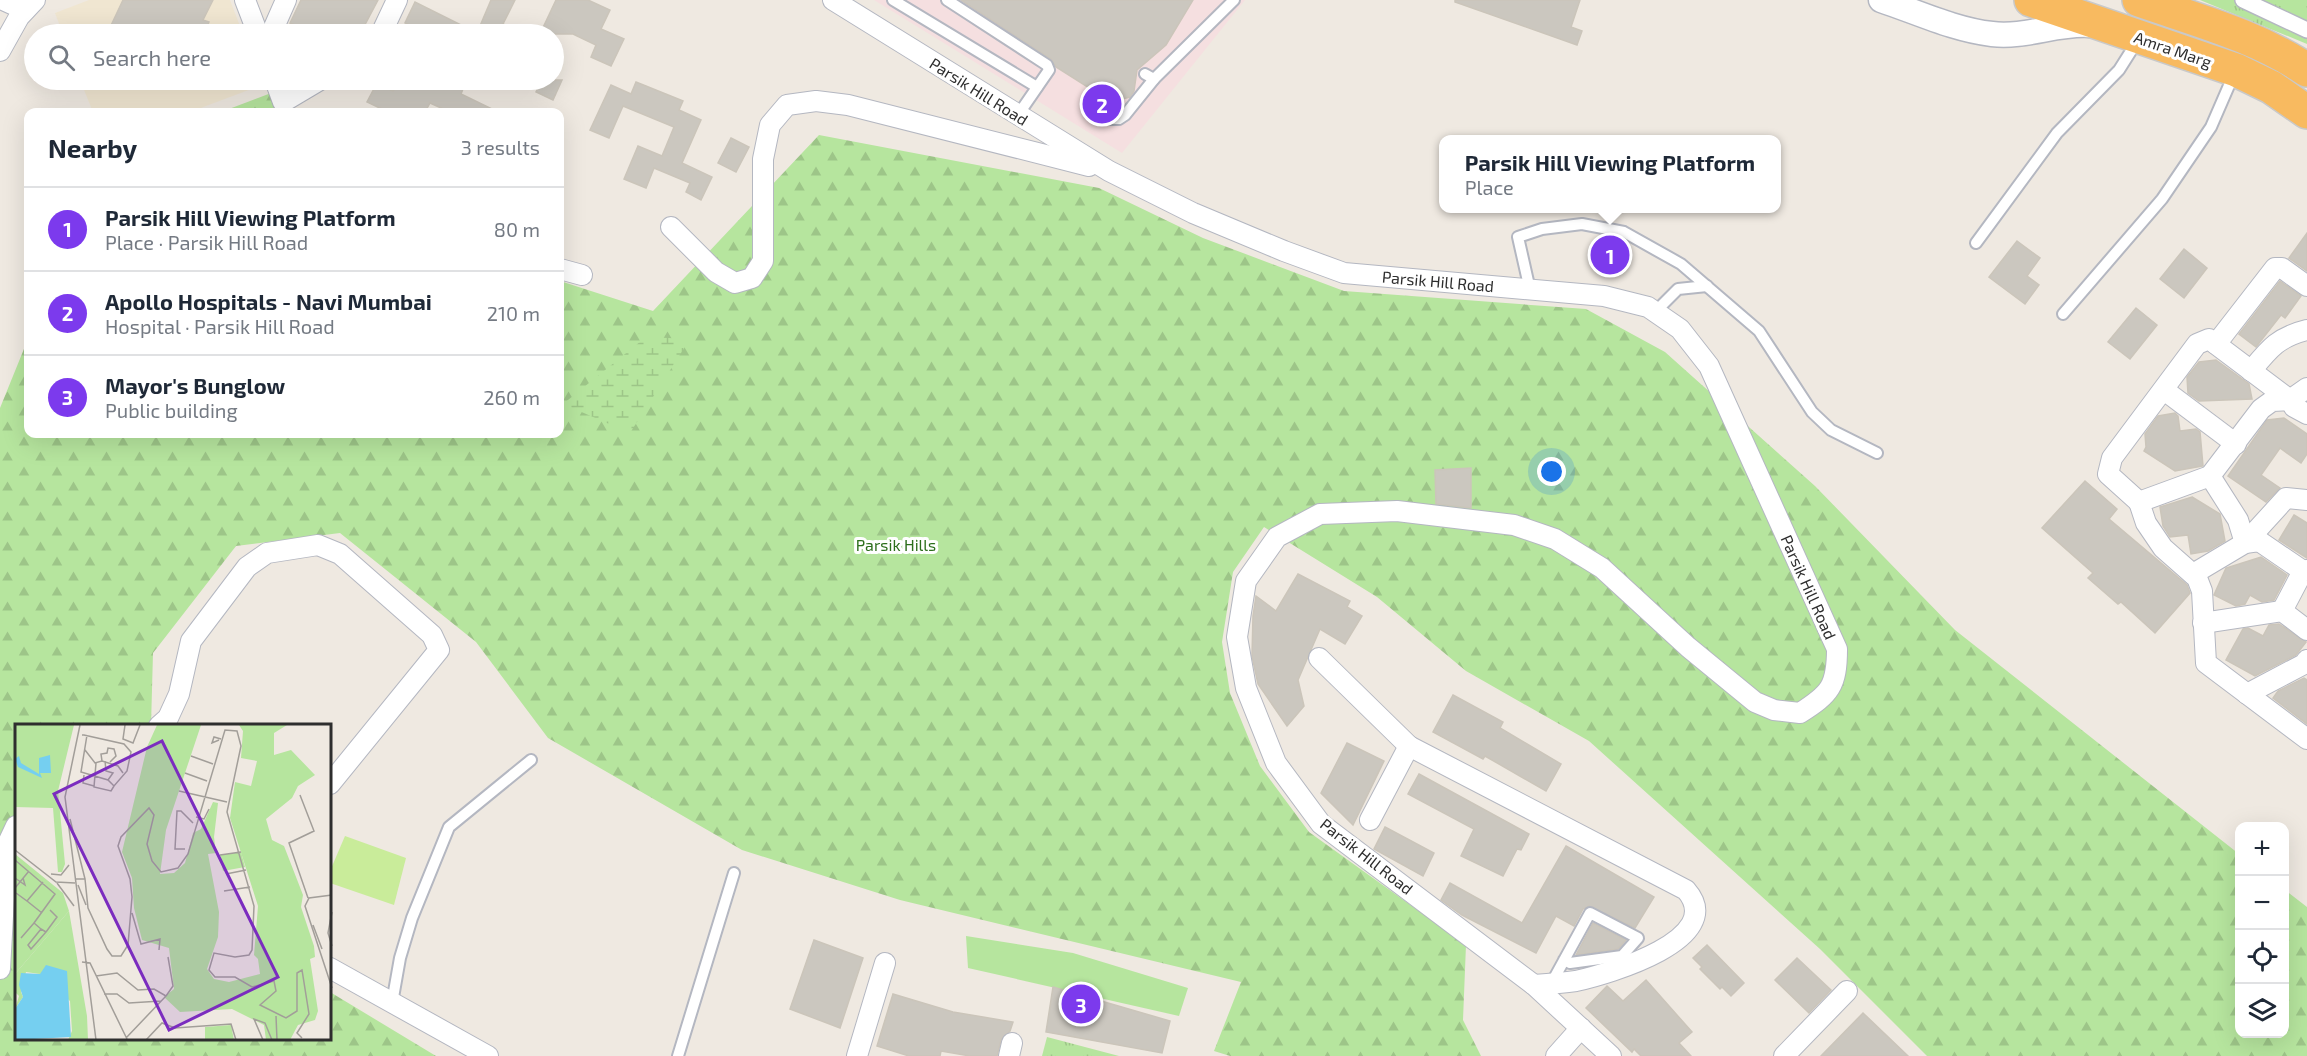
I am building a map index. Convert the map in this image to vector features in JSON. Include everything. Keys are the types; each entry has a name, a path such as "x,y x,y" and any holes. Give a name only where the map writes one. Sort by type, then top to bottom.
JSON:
{"highway":[{"name":"Amra Marg","path":"2031,0 2140,37 2243,54 2288,57 2307,70"},
{"name":"Amra Marg","path":"2139,0 2243,54 2271,87 2307,112"}],"street":[{"path":"0,51 30,5 3,0"},
{"path":"245,0 254,24"},
{"path":"275,24 286,0"},
{"path":"386,24 397,0"},
{"name":"Parsik Hill Road","path":"833,0 1109,171 1193,213 1344,273 1604,296 1648,307 1680,329 1710,366 1837,649 1837,672 1826,696 1800,714 1774,710 1755,702 1688,647 1602,568 1555,539 1514,525 1397,511 1320,514 1276,537 1246,581 1238,637 1246,688 1275,763 1321,824 1543,984 1581,1028 1611,1056"},
{"path":"1881,0 1993,35 2021,33 2073,24 2110,27"},
{"path":"2243,0 2307,30"},
{"path":"279,90 285,107 307,90"},
{"path":"671,227 716,272 735,283 752,278 763,261 763,159 770,125 787,105 816,101 848,105 1109,171"},
{"path":"2216,344 2275,268 2282,268 2307,286"},
{"path":"564,270 582,275"},
{"path":"2251,371 2278,341 2288,334 2307,330"},
{"path":"2307,336 2307,347"},
{"path":"2307,414 2294,407 2290,400 2216,344 2204,339 2197,344 2112,458 2108,467 2108,474 2139,502 2146,523 2163,548 2193,574 2202,591 2206,663 2307,739"},
{"path":"2139,502 2210,476 2261,409 2272,402 2290,400 2307,388"},
{"path":"2164,390 2236,444"},
{"path":"2210,476 2238,520 2245,543"},
{"path":"2193,574 2245,543 2286,498 2307,500"},
{"path":"2245,543 2259,541 2305,571 2282,611"},
{"path":"161,724 168,718 179,694 191,641 247,567 267,553 318,545 340,554 432,635 439,650 332,782"},
{"path":"2203,623 2282,611 2307,630"},
{"path":"1319,658 1409,746 1686,890 1695,900 1696,912 1692,927 1681,938 1645,958 1600,975 1543,984"},
{"path":"2247,694 2303,669"},
{"path":"1370,820 1409,746"},
{"path":"0,969 8,844 15,828"},
{"path":"857,1056 885,963"},
{"path":"332,969 488,1056"},
{"path":"1784,1056 1847,991"},
{"path":"1556,1056 1581,1028"}],"lane":[{"path":"892,0 1037,87"},
{"path":"947,0 1047,65 1049,70 1018,115"},
{"path":"1110,119 1119,119 1125,115 1150,76 1234,0"},
{"path":"1976,243 2056,133 2119,70 2140,37"},
{"path":"2063,314 2162,199 2211,127 2243,54"},
{"path":"1530,290 1518,237 1542,229 1582,224 1624,232 1681,264 1759,331 1812,412 1831,430 1877,453"},
{"path":"1655,312 1678,289 1707,286"},
{"path":"392,1003 400,958 412,918 449,827 531,760"},
{"path":"678,1056 734,873"},
{"path":"1543,984 1564,960 1590,913 1638,938 1622,956 1570,963 1564,960"}],"shaded area":[{"path":"89,0 230,0 239,24 59,24 55,13"},
{"path":"874,0 1245,0 1122,153"},
{"path":"84,90 249,90 201,108 91,108"}],"green space":[{"path":"2200,0 2307,0 2307,44"},
{"path":"279,90 288,90 291,108 232,108"},
{"name":"Parsik Hills","path":"819,135 1099,188 1203,238 1344,291 1586,309 1665,352 1815,486 1955,630 2235,851 2235,1038 2289,1038 2289,893 2307,907 2307,1056 1927,1056 1820,949 1589,741 1466,671 1377,597 1264,527 1233,572 1222,642 1230,693 1260,766 1309,832 1466,945 1463,1020 1481,1056 1230,1056 1214,1051 1241,982 900,900 742,850 548,738 476,642 340,533 236,546 153,653 151,724 15,724 15,1041 332,1041 332,993 436,1056 0,1056 0,408 24,349 24,438 564,438 564,282 653,311"},
{"path":"646,337 690,339 630,433 564,403"},
{"path":"345,836 406,858 394,905 332,884 332,866"},
{"path":"966,936 1073,953 1188,988 1179,1016 968,968"},
{"path":"1047,1037 1119,1056 1042,1056"}],"building":[{"path":"123,0 213,0 203,20 209,22 208,24 112,24"},
{"path":"301,0 378,0 365,24 290,23"},
{"path":"491,0 515,0 503,24 481,24"},
{"path":"556,0 588,0 610,10 601,29 624,39 611,66 591,57 596,45 573,34 564,34 564,24 545,24"},
{"path":"961,0 1193,0 1166,45 1137,70 1134,91 1130,97 1118,100 1105,98 1056,67 1051,59"},
{"path":"1455,0 1580,0 1571,27 1582,31 1577,45 1455,2"},
{"path":"415,2 459,24 405,23"},
{"path":"636,82 683,101 679,110 701,120 682,163 712,177 701,200 686,192 690,183 654,168 646,188 624,179 638,146 662,156 674,127 623,106 609,138 590,130 611,85 631,94"},
{"path":"373,90 463,90 461,94 490,108 441,108 430,103 427,108 380,108 367,102"},
{"path":"537,90 558,90 553,100 536,92"},
{"path":"731,138 749,147 736,172 718,163"},
{"path":"2307,233 2307,271 2289,258"},
{"path":"1601,239 1623,245 1619,275 1595,266"},
{"path":"2017,241 2040,258 2027,276 2039,285 2025,304 1989,277"},
{"path":"2184,249 2207,268 2184,298 2160,279"},
{"path":"2280,281 2301,296 2285,318 2281,315 2256,347 2239,334"},
{"path":"2136,308 2157,325 2130,359 2108,342"},
{"path":"2216,360 2249,384 2252,399 2199,401 2188,393 2187,377 2199,362"},
{"path":"2175,413 2178,416 2180,431 2196,429 2200,432 2203,466 2175,471 2144,451 2145,434 2158,416"},
{"path":"2284,418 2307,434 2307,454 2301,463 2280,448 2261,475 2280,488 2266,502 2228,476 2267,420"},
{"path":"1471,468 1471,508 1436,504 1435,470"},
{"path":"2085,481 2117,509 2109,519 2187,585 2190,593 2155,633 2121,602 2118,604 2088,578 2093,573 2042,528"},
{"path":"2192,497 2220,514 2225,541 2208,551 2191,554 2188,535 2170,537 2163,526 2160,507"},
{"path":"2294,515 2307,523 2307,558 2279,540"},
{"path":"2261,557 2287,575 2274,600 2262,602 2250,595 2245,604 2236,606 2214,595 2226,568"},
{"path":"1298,574 1350,601 1347,607 1362,616 1345,644 1320,629 1298,680 1304,706 1287,726 1258,684 1252,656 1253,616 1256,596 1276,611"},
{"path":"2279,624 2306,642 2296,655 2255,676 2226,660 2243,629 2248,628 2263,636 2269,625"},
{"path":"2304,678 2307,680 2307,724 2273,698 2278,691"},
{"path":"1453,695 1503,722 1500,728 1561,764 1546,791 1485,756 1483,759 1433,732"},
{"path":"1347,743 1384,761 1353,825 1321,793"},
{"path":"1419,774 1529,834 1521,850 1517,849 1503,876 1461,856 1474,829 1408,794"},
{"path":"1385,827 1434,853 1423,876 1374,849"},
{"path":"1566,846 1654,897 1635,928 1589,906 1583,909 1574,926 1556,916 1536,953 1462,915 1441,900 1450,883 1522,923"},
{"path":"1593,923 1626,940 1618,949 1576,955"},
{"path":"814,940 863,958 840,1028 790,1009"},
{"path":"1707,945 1744,983 1731,996 1722,987 1720,989 1700,969 1702,967 1693,958"},
{"path":"1797,958 1831,990 1809,1013 1775,980"},
{"path":"1646,980 1692,1032 1679,1043 1691,1056 1641,1056 1634,1049 1632,1052 1586,1008 1607,986 1623,1001"},
{"path":"1053,987 1170,1021 1162,1053 1046,1032"},
{"path":"893,994 953,1012 1013,1022 1010,1031 1001,1040 997,1056 970,1056 941,1051 940,1056 909,1056 877,1046"},
{"path":"1863,1013 1908,1056 1821,1056"}],"place":[{"name":"Apollo Hospitals - Navi Mumbai","path":"1102,104"},
{"name":"Parsik Hill Viewing Platform","path":"1610,255"},
{"name":"Mayor's Bunglow","path":"1081,1004"}]}
